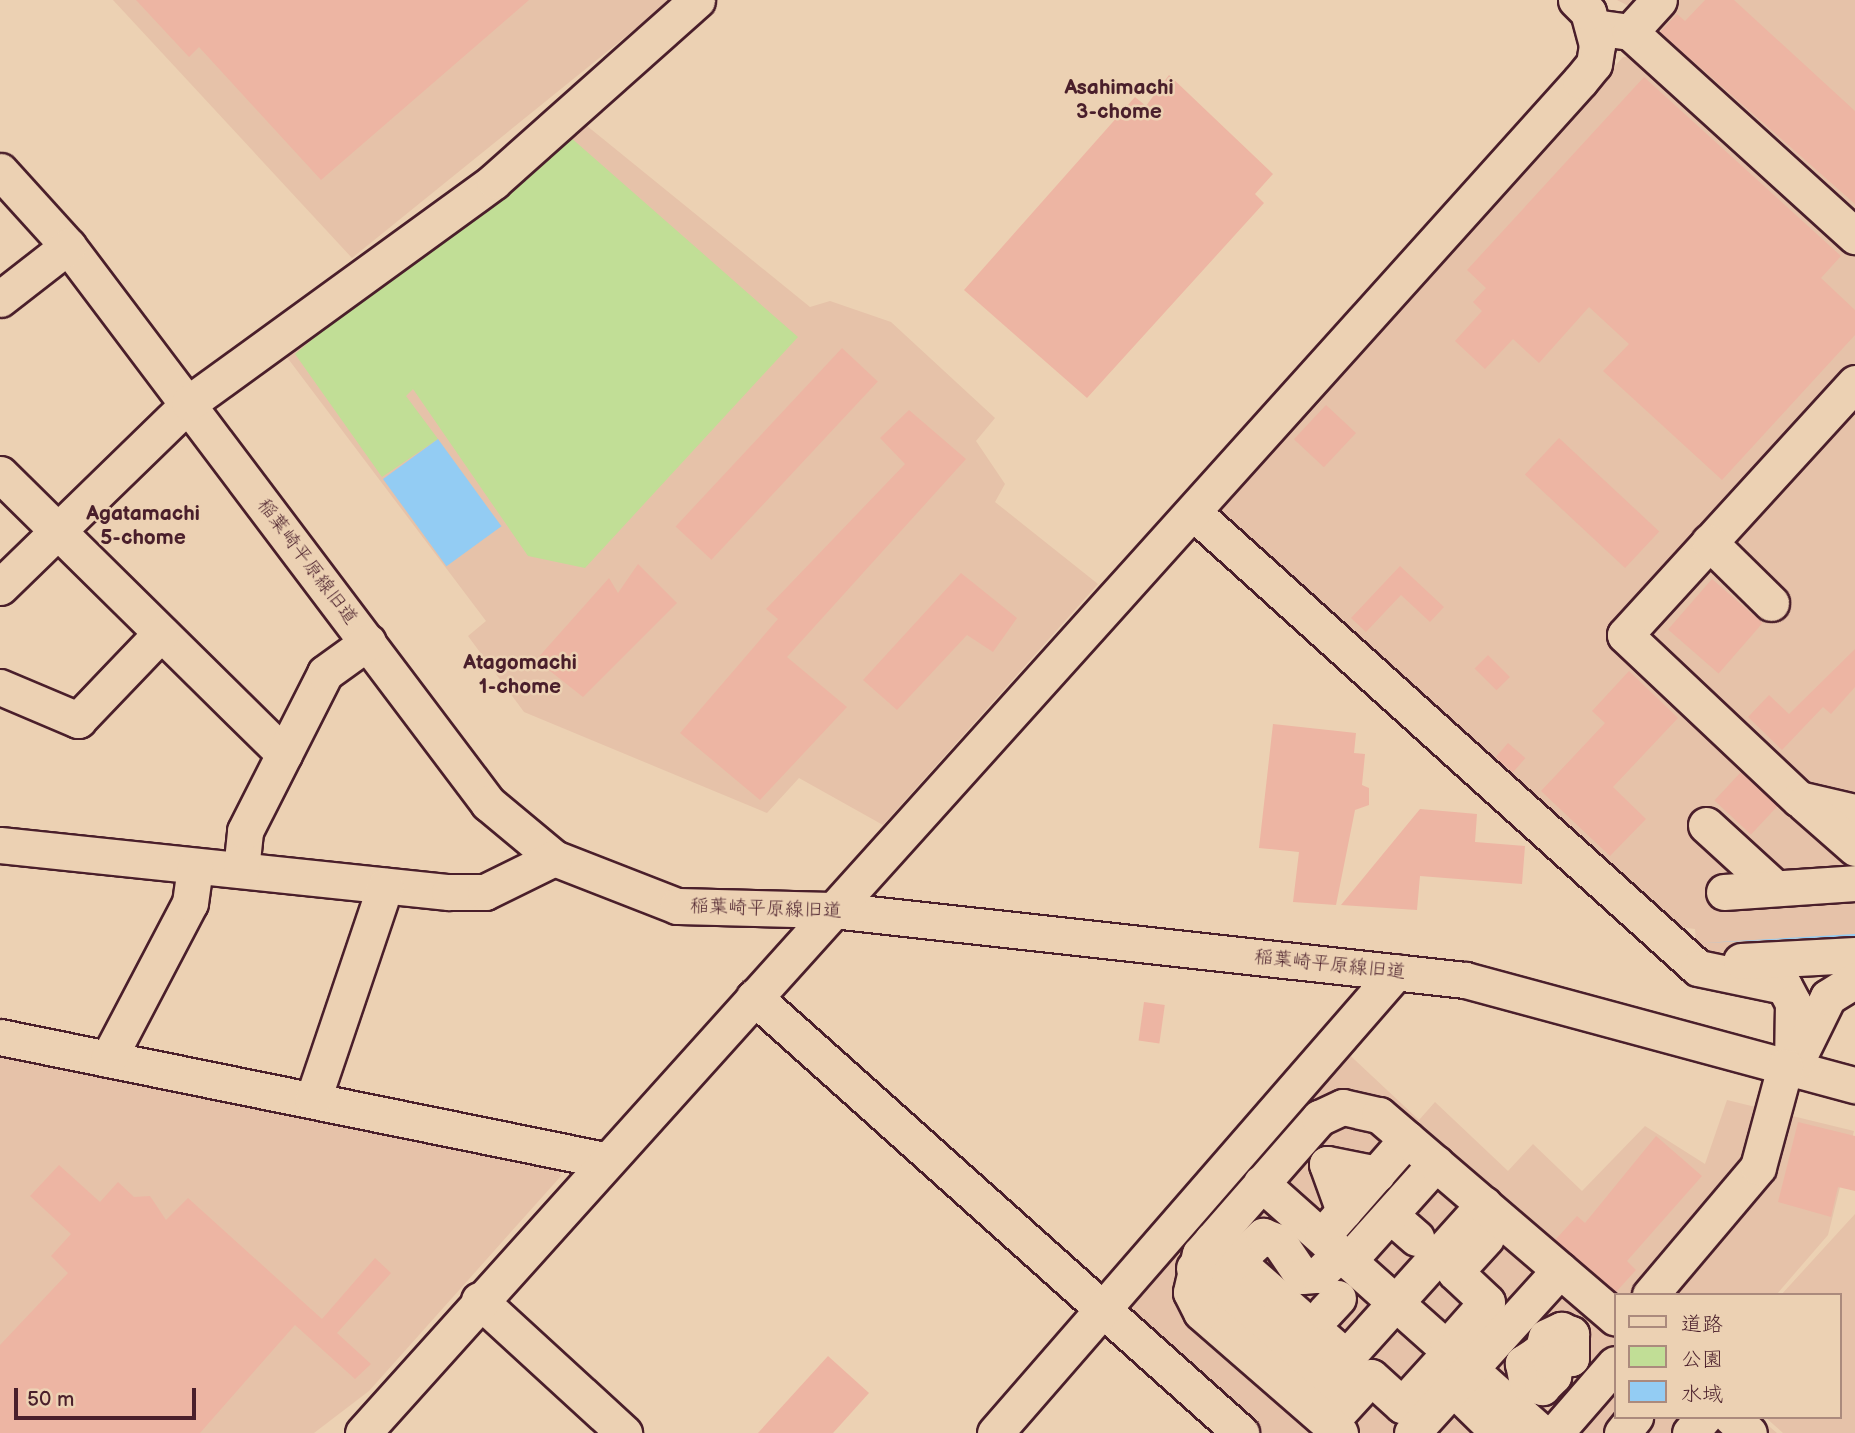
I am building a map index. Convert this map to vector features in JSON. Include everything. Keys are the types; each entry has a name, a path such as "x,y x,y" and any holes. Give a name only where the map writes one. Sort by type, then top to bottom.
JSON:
{"street":[{"path":"0,587 189,404 494,181 697,0"},
{"path":"1630,32 1659,0"},
{"path":"1585,13 1630,32 1855,236"},
{"path":"363,1433 604,1160 833,910 1580,81 1594,64 1585,13"},
{"name":"稲葉崎平原線旧道","path":"0,171 68,246 488,803 554,858 677,906 833,910 1465,980 1855,1085"},
{"path":"0,299 68,246"},
{"path":"1855,383 1625,635 1855,848"},
{"path":"0,474 284,754"},
{"path":"1193,512 1692,961 1709,974 1776,981 1793,1003"},
{"path":"1709,542 1771,603"},
{"path":"0,687 78,720 161,633"},
{"path":"241,870 245,831 326,673 368,642"},
{"path":"1799,799 1855,812"},
{"path":"1706,825 1775,888"},
{"path":"0,845 385,886 485,892 554,858"},
{"path":"108,1059 190,903 195,866"},
{"path":"1724,892 1855,883"},
{"path":"313,1099 385,886"},
{"path":"1692,961 1852,963"},
{"path":"1789,1068 1793,1003 1824,965 1852,963"},
{"path":"1652,1293 1758,1167 1789,1068 1828,997 1852,963"},
{"path":"995,1433 1396,972"},
{"path":"754,997 1241,1433"},
{"path":"0,1037 604,1160"},
{"path":"1560,1270 1455,1364 1402,1405 1371,1377 1334,1390 1201,1312 1191,1292 1261,1183 1319,1118 1343,1107 1379,1115 1436,1163 1493,1212 1560,1270 1607,1311 1555,1359 1578,1407"},
{"path":"1214,1256 1263,1236 1279,1242 1302,1276 1318,1275 1377,1174 1407,1139"},
{"path":"1339,1240 1390,1215 1436,1163"},
{"path":"1261,1183 1339,1240 1455,1364 1542,1433"},
{"path":"1334,1390 1397,1302 1493,1212"},
{"path":"1412,1433 1455,1364 1487,1302 1455,1272 1493,1212"},
{"path":"1390,1215 1416,1238"},
{"path":"1214,1256 1334,1390"},
{"path":"1298,1289 1332,1305 1334,1390"},
{"path":"479,1300 624,1433"},
{"path":"1455,1364 1499,1433"},
{"path":"1555,1433 1578,1407 1610,1380"},
{"path":"1622,1433 1633,1419"},
{"path":"1690,1433 1702,1419"}],"shaded area":[{"path":"113,0 671,0 352,258"},
{"path":"1617,0 1855,0 1855,942 1697,954 1695,929 1671,926 1224,520 1221,508 1322,400 1317,394 1623,57 1639,56 1652,41 1657,21"},
{"path":"576,117 810,307 830,301 891,322 995,418 976,441 1005,484 995,502 1098,584 883,825 799,778 767,813 524,712 468,636 486,621 280,348"},
{"path":"0,1042 552,1154 561,1176 369,1391 314,1433 0,1433"},
{"path":"1340,1046 1419,1120 1435,1102 1508,1171 1533,1144 1582,1191 1645,1126 1705,1164 1727,1100 1854,1131 1828,1235 1778,1293 1614,1293 1614,1419 1760,1419 1777,1433 1261,1433 1123,1309"},
{"path":"1855,1214 1855,1433 1783,1433 1767,1419 1841,1419 1841,1293 1783,1293"}],"green space":[{"path":"561,129 798,337 585,568 528,556 413,389 406,396 438,439 382,477 295,354"}],"water":[{"path":"438,439 501,526 446,566 383,479"},
{"path":"1855,934 1855,936 1702,943"}],"building":[{"path":"136,0 529,0 321,180 199,47 189,57"},
{"path":"1705,0 1734,0 1855,111 1855,204 1660,32 1677,14 1685,21"},
{"path":"1169,75 1273,174 1255,194 1264,203 1087,398 964,290 1135,97 1146,106"},
{"path":"1644,77 1841,256 1821,278 1855,310 1855,335 1722,480 1603,371 1629,344 1589,307 1539,363 1513,339 1485,369 1455,341 1482,311 1473,302 1486,288 1467,270"},
{"path":"842,348 878,381 711,560 676,526"},
{"path":"1326,405 1356,433 1324,467 1294,439"},
{"path":"909,410 966,459 787,657 847,707 760,800 680,733 778,619 766,609 905,464 880,438"},
{"path":"1559,438 1659,531 1625,568 1525,475"},
{"path":"638,564 677,603 583,697 536,660 609,578 618,593"},
{"path":"1400,566 1444,607 1430,622 1401,595 1366,632 1351,618"},
{"path":"961,573 1017,618 993,652 967,635 897,710 863,680"},
{"path":"1712,579 1763,623 1719,674 1668,630"},
{"path":"1855,649 1855,687 1831,714 1823,707 1782,750 1748,717 1769,695 1789,714"},
{"path":"1488,655 1510,677 1496,690 1475,668"},
{"path":"1629,671 1678,718 1613,787 1646,819 1610,856 1541,791 1605,723 1592,711"},
{"path":"1273,724 1356,733 1354,753 1365,754 1362,785 1369,788 1369,805 1355,810 1336,905 1293,902 1299,852 1259,848"},
{"path":"1508,743 1525,758 1513,772 1496,757"},
{"path":"1741,772 1778,806 1751,835 1714,801"},
{"path":"1420,809 1477,814 1475,842 1525,846 1522,884 1420,876 1417,910 1341,905"},
{"path":"1144,1002 1165,1005 1159,1044 1139,1041"},
{"path":"1798,1122 1855,1136 1855,1191 1838,1187 1831,1217 1778,1202"},
{"path":"1656,1136 1702,1176 1627,1261 1636,1270 1616,1292 1555,1240 1577,1216 1585,1223"},
{"path":"59,1165 100,1202 118,1182 134,1197 150,1196 166,1220 188,1198 322,1319 375,1258 391,1273 337,1333 371,1364 355,1379 295,1325 200,1433 0,1433 0,1345 68,1273 51,1256 71,1234 30,1196"},
{"path":"828,1356 869,1393 833,1433 758,1433"}],"district":[{"name":"Asahimachi 3-chome","path":"1119,100"},
{"name":"Agatamachi 5-chome","path":"143,526"},
{"name":"Atagomachi 1-chome","path":"520,675"}]}
